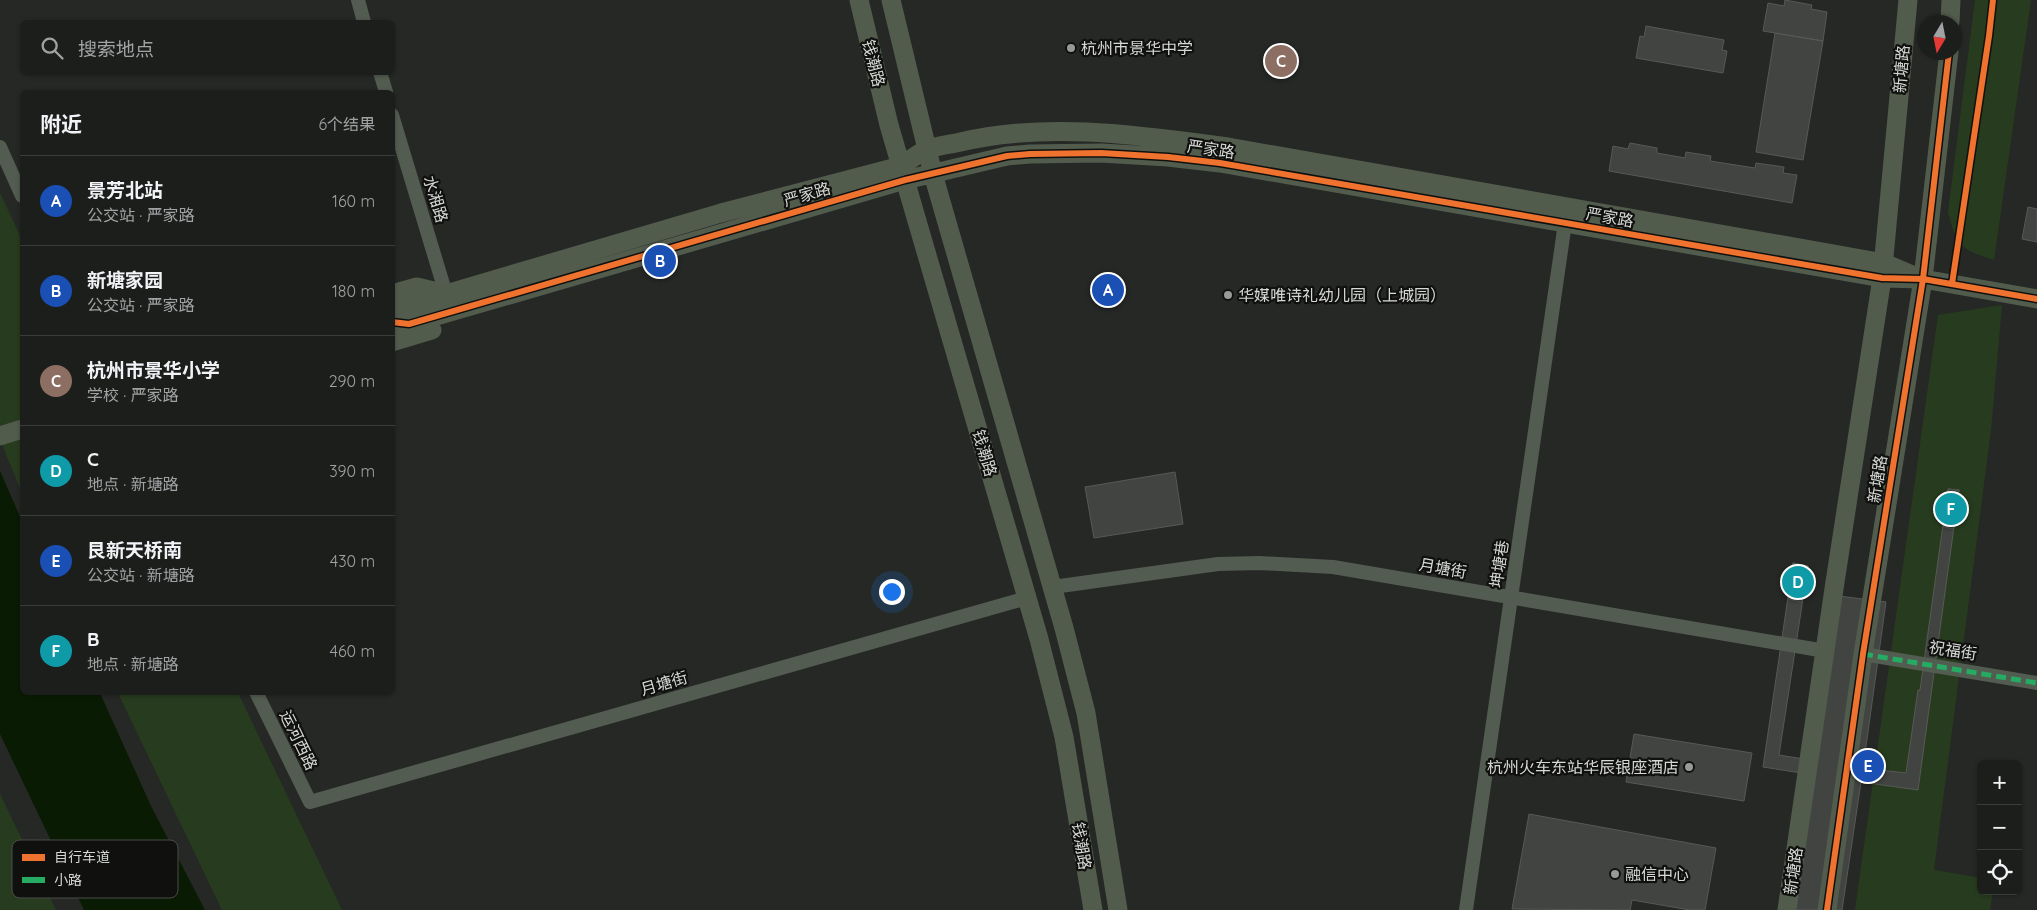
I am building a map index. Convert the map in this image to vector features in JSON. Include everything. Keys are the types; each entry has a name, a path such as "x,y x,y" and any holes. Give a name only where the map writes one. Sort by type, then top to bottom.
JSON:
{"main road":[{"name":"钱潮路","path":"859,0 903,173 1027,598 1064,737 1093,910"},
{"name":"钱潮路","path":"891,0 926,150 1053,587 1086,713 1118,910"},
{"name":"新塘路","path":"1787,910 1883,270 1908,0"},
{"path":"1950,15 1951,0"},
{"name":"新塘路","path":"1827,910 1863,654 1923,279 1948,60"},
{"name":"严家路","path":"395,322 409,324 482,303 903,173 926,150 972,139 1009,134 1096,132 1162,138 1238,149 2037,299"},
{"name":"严家路","path":"395,312 402,308 446,294 721,213 903,173 933,174 1007,156 1079,152 1168,156 1220,163 1565,223 1883,270"},
{"path":"395,293 417,286 446,294"},
{"name":"严家路","path":"395,341 461,322 482,303"},
{"path":"0,436 20,430"}],"street":[{"path":"358,0 363,20"},
{"path":"381,75 385,90"},
{"name":"水湘路","path":"395,125 446,294"},
{"path":"0,147 20,192"},
{"name":"坤塘巷","path":"1466,910 1565,223"},
{"name":"月塘街","path":"1053,587 1218,564 1259,563 1333,568 1825,651"},
{"name":"月塘街","path":"310,802 1027,598"},
{"name":"祝福街","path":"1863,654 2037,682"},
{"name":"运河西路","path":"257,695 310,802"}],"shaded area":[{"path":"1975,0 2031,0 1994,260 1974,253 1962,245 1954,232 1948,212"},
{"path":"0,193 20,236 20,488 0,440"},
{"path":"2002,305 1991,430 1934,870 1977,877 1977,895 1992,895 1990,910 1855,910 1938,315"},
{"path":"0,471 20,516 20,695 101,695 151,806 169,840 51,840 0,734"},
{"path":"119,695 239,695 342,910 222,910"},
{"path":"0,794 22,840 12,840 12,898 50,898 56,910 0,910"},
{"path":"178,858 205,910 84,910 78,898 178,898"}],"building":[{"path":"1785,0 1812,5 1811,9 1827,12 1823,41 1763,31 1768,3 1784,6"},
{"path":"1646,26 1724,40 1722,50 1727,51 1723,73 1636,58 1640,36 1644,37"},
{"path":"1775,33 1823,41 1803,160 1756,152"},
{"path":"1630,143 1657,148 1657,153 1685,158 1686,152 1711,156 1710,161 1755,168 1756,163 1784,167 1783,173 1797,175 1792,203 1609,171 1613,146 1628,149"},
{"path":"2028,207 2037,209 2037,242 2022,239"},
{"path":"1175,472 1183,524 1094,538 1085,487"},
{"path":"1948,489 1959,490 1918,790 1861,782 1842,910 1795,910 1814,775 1763,767 1793,563 1808,566 1779,755 1816,761 1839,596 1886,602 1863,768 1906,773 1918,690 1920,690"},
{"path":"1948,489 1959,490 1954,529 1943,527"},
{"path":"1793,563 1808,566 1802,602 1788,599"},
{"name":"杭州火车东站华辰银座酒店","path":"1634,734 1752,753 1744,801 1626,782"},
{"name":"融信中心","path":"1529,814 1716,848 1705,910 1690,910 1632,900 1630,910 1512,909"}],"marked path":[{"path":"1863,654 2037,683"}],"cycle path":[{"path":"1952,284 1993,0"},
{"path":"1827,910 1863,654 1923,279 1948,60"},
{"path":"395,322 409,324 905,180 1007,156 1030,154 1101,153 1168,157 1220,163 1882,278 1923,279 2037,299"}],"place":[{"name":"杭州市景华中学","path":"1071,48"},
{"name":"杭州市景华小学","path":"1281,61"},
{"name":"新塘家园","path":"660,261"},
{"name":"景芳北站","path":"1108,290"},
{"name":"华媒唯诗礼幼儿园（上城园）","path":"1228,295"},
{"name":"B","path":"1951,509"},
{"name":"C","path":"1798,582"},
{"name":"艮新天桥南","path":"1868,766"},
{"name":"杭州火车东站华辰银座酒店","path":"1689,767"},
{"name":"融信中心","path":"1615,874"}]}
